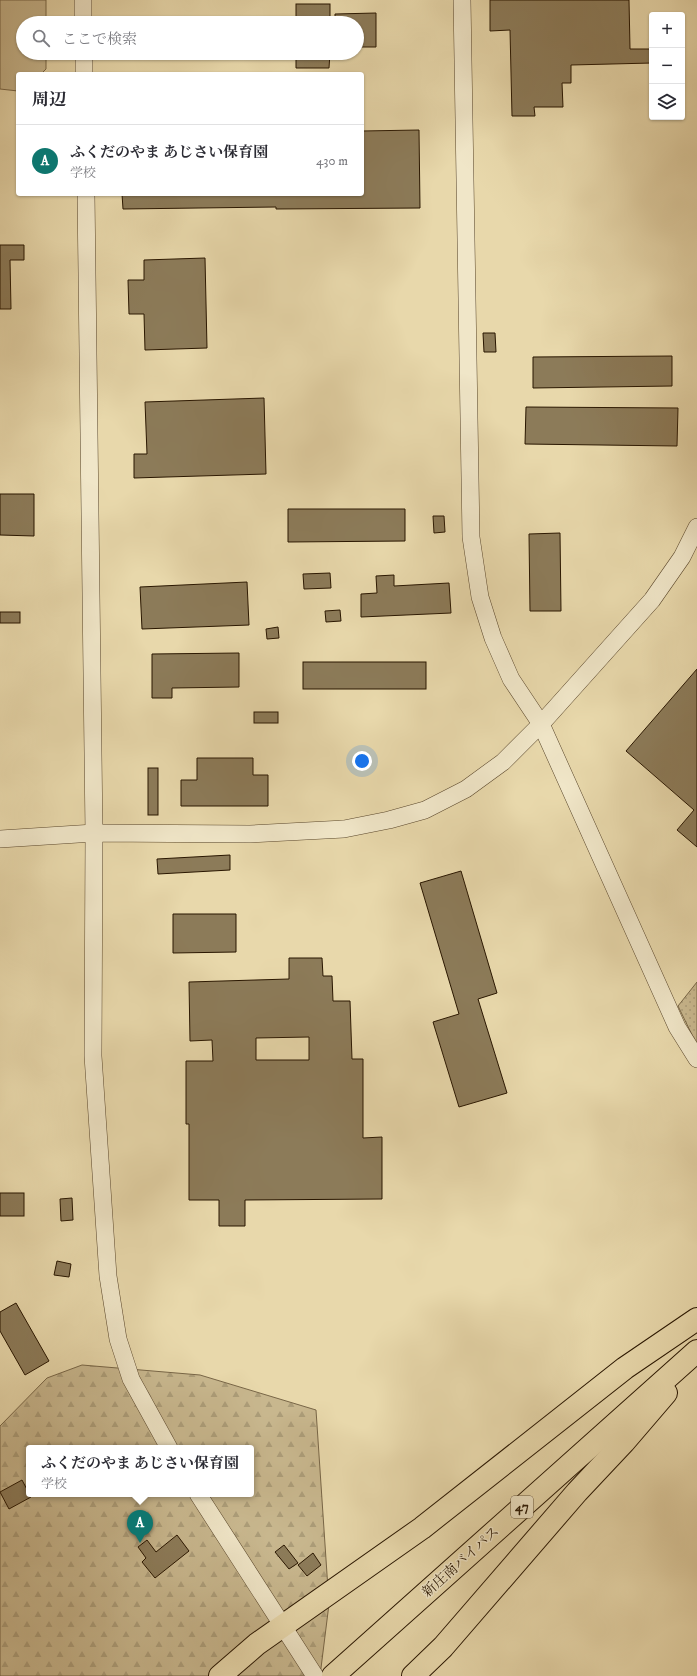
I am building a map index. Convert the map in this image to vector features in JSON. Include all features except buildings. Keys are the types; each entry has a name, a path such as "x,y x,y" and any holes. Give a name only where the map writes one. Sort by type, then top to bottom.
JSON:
{"highway":[{"path":"220,1676 257,1644 282,1625 422,1528 626,1368 697,1319"},
{"name":"新庄南バイパス","path":"340,1670 697,1351"},
{"path":"412,1676 444,1647 571,1498 624,1442 697,1357"}],"street":[{"path":"83,0 84,16"},
{"path":"462,0 471,537 480,597 493,638 511,679 541,724 677,1027 697,1058"},
{"path":"84,60 84,72"},
{"path":"86,196 94,833 93,1056 108,1276 118,1339 131,1379 148,1413 167,1445"},
{"path":"0,839 94,833 250,834 344,829 389,820 425,810 466,789 503,762 541,724 652,600 682,557 697,527"},
{"path":"200,1497 315,1676"}],"green space":[{"path":"0,0 46,0 46,16 16,16 16,60 46,60 46,69 43,72 16,72 16,91 0,89"},
{"path":"697,982 697,1043 696,1043 678,1006"},
{"path":"82,1365 200,1375 316,1410 329,1604 320,1676 0,1676 0,1426 47,1378"}],"place":[{"name":"ふくだのやま あじさい保育園","path":"140,1543"}]}
